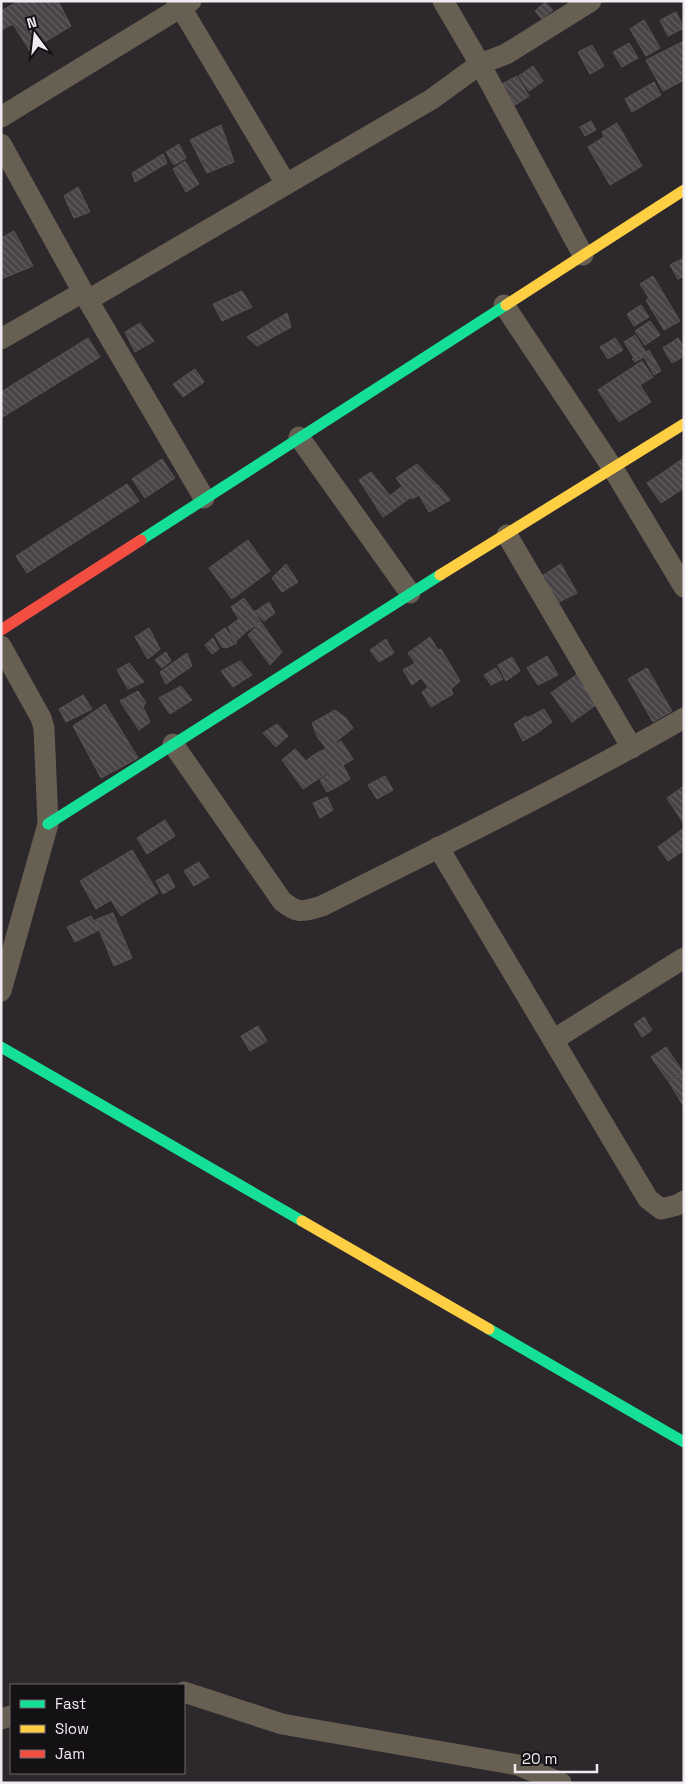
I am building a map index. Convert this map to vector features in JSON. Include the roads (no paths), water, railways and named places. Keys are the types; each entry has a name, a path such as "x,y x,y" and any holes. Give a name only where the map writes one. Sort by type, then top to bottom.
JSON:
{"street":[{"path":"443,1 480,64 583,255"},
{"path":"1,339 86,296 286,184 432,99 480,64 506,54 592,1"},
{"path":"3,111 183,3 286,184"},
{"path":"1,144 86,296 204,498"},
{"path":"1,630 684,190"},
{"path":"504,305 612,467 684,587"},
{"path":"48,824 410,593 507,535 612,467 684,424"},
{"path":"299,437 410,593"},
{"path":"507,535 632,748"},
{"path":"1,646 41,718 44,728 48,824 1,991"},
{"path":"174,744 282,901 294,911 307,911 322,906 632,748 684,718"},
{"path":"438,847 648,1199 662,1209 677,1206 684,1201"},
{"path":"553,1040 684,958"},
{"path":"1,1047 684,1442"},
{"path":"185,1692 282,1724 510,1764 561,1783"}]}
